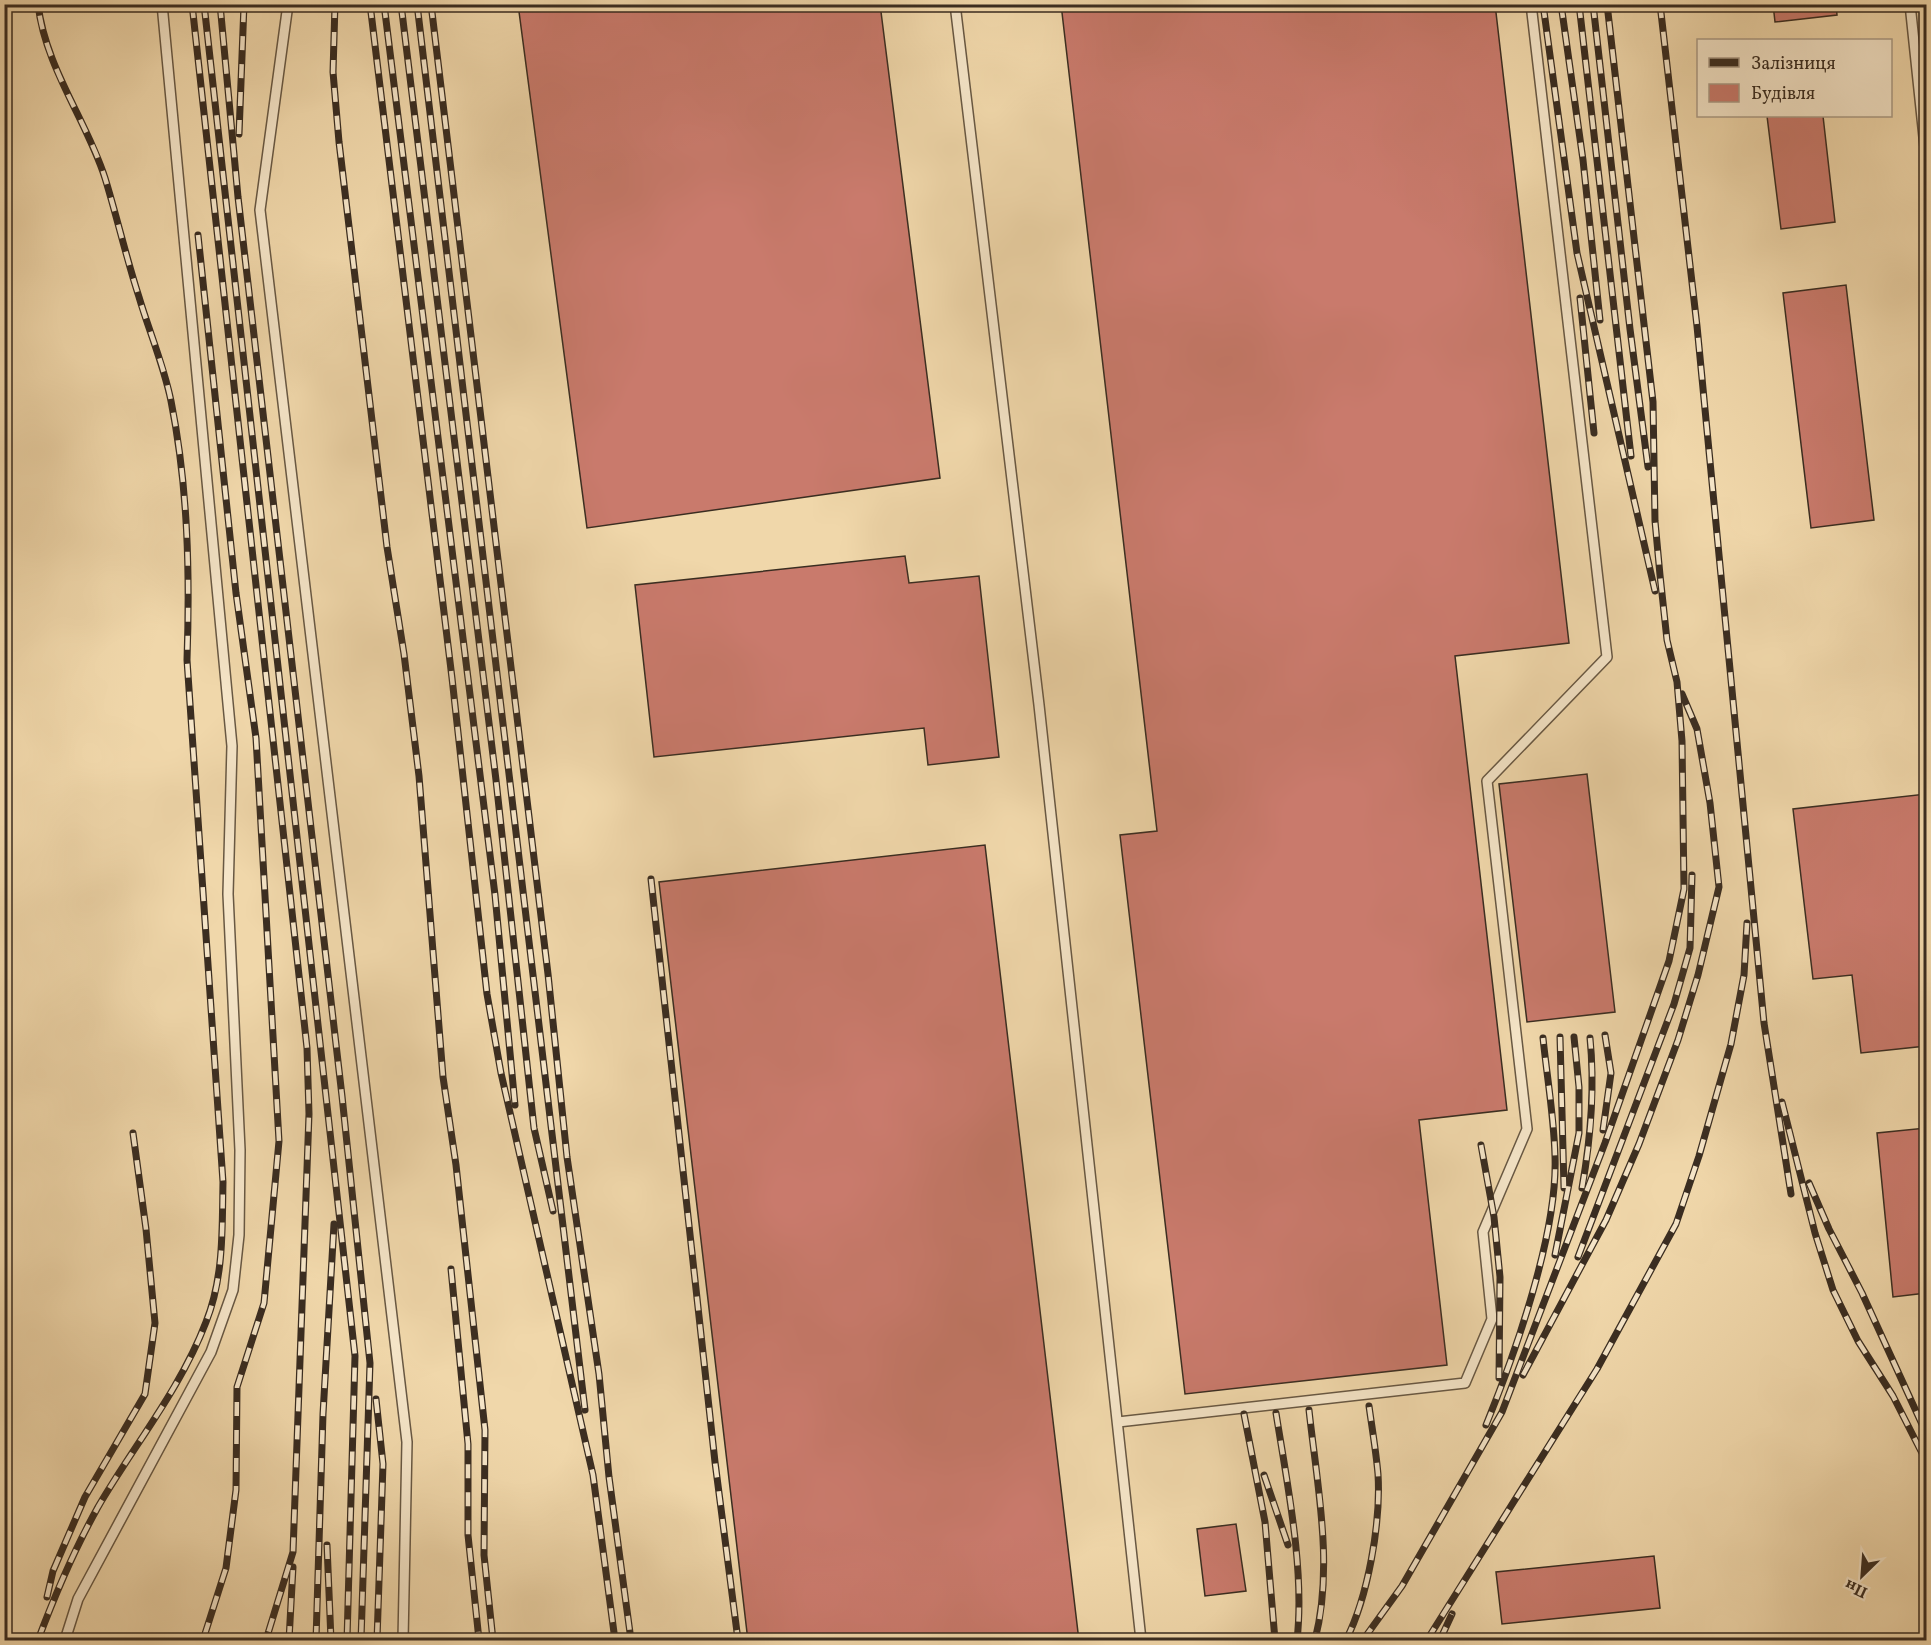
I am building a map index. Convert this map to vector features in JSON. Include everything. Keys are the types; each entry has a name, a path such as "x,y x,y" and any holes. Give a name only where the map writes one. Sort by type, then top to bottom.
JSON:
{"lane":[{"path":"65,1641 78,1599 211,1352 233,1290 239,1235 240,1150 228,894 232,746 162,4"},
{"path":"288,4 261,210 407,1442 403,1641"},
{"path":"956,4 1038,693 1142,1641"},
{"path":"1118,1422 1465,1383 1492,1319 1483,1232 1527,1129 1487,781 1607,657 1531,4"},
{"path":"1910,4 1926,156"}],"building":[{"path":"518,4 880,4 940,478 587,528"},
{"path":"1061,4 1495,4 1569,643 1455,656 1507,1110 1419,1120 1447,1365 1185,1394 1120,835 1157,831"},
{"path":"1773,4 1836,4 1837,15 1775,22"},
{"path":"1767,117 1823,117 1835,222 1781,229"},
{"path":"1846,285 1874,520 1811,528 1783,293"},
{"path":"905,556 909,583 979,576 999,757 928,765 924,728 654,757 635,585"},
{"path":"1587,774 1615,1012 1527,1022 1499,784"},
{"path":"1926,794 1926,1046 1861,1053 1852,975 1813,979 1793,809"},
{"path":"985,845 1079,1641 748,1641 659,882"},
{"path":"1926,1128 1926,1293 1893,1297 1877,1133"},
{"path":"1236,1524 1246,1591 1205,1596 1197,1529"},
{"path":"1654,1556 1660,1608 1502,1624 1496,1572"}],"railway":[{"path":"38,4 49,50 105,178 134,282 164,375 177,433 186,530 187,660 223,1182 219,1270 206,1322 170,1394 89,1523 65,1573 38,1640"},
{"path":"192,4 307,1048 309,1114 293,1552 266,1640"},
{"path":"204,4 355,1356 347,1640"},
{"path":"220,4 238,197 342,1096 370,1363 361,1640"},
{"path":"239,134 244,4"},
{"path":"335,4 333,72 339,142 387,547 404,654 419,776 443,1077 456,1165 485,1430 484,1555 493,1640"},
{"path":"370,4 452,678 487,994 501,1073 593,1475 615,1640"},
{"path":"384,4 495,895 515,1105"},
{"path":"401,4 496,780 534,1128 553,1211"},
{"path":"417,4 585,1410"},
{"path":"431,4 548,974 567,1157 599,1374 609,1477 631,1640"},
{"path":"1543,4 1577,253 1655,591"},
{"path":"1561,4 1583,160 1600,320"},
{"path":"1579,4 1631,456"},
{"path":"1593,4 1648,467"},
{"path":"1363,1640 1402,1586 1502,1412 1605,1143 1669,961 1684,889 1682,741 1677,682 1667,640 1655,521 1653,402 1607,4"},
{"path":"1660,4 1697,326 1764,1023 1791,1194"},
{"path":"198,235 236,593 256,738 279,1141 264,1303 237,1387 236,1490 226,1568 203,1640"},
{"path":"1580,298 1594,433"},
{"path":"1523,1375 1606,1220 1639,1144 1678,1040 1698,975 1719,887 1710,803 1697,729 1682,694"},
{"path":"1578,1257 1674,1004 1690,948 1692,875"},
{"path":"651,879 715,1462 738,1640"},
{"path":"1427,1640 1597,1369 1676,1224 1699,1156 1731,1044 1744,975 1747,923"},
{"path":"1603,1130 1611,1073 1605,1035"},
{"path":"1560,1037 1564,1188"},
{"path":"1555,1255 1579,1133 1579,1087 1574,1037"},
{"path":"1486,1425 1521,1329 1550,1221 1555,1156 1543,1038"},
{"path":"1582,1188 1591,1113 1590,1038"},
{"path":"1782,1102 1815,1233 1833,1290 1858,1341 1893,1396 1926,1461"},
{"path":"47,1597 53,1571 85,1497 145,1394 155,1323 146,1229 133,1133"},
{"path":"1481,1145 1494,1217 1500,1277 1499,1378"},
{"path":"1809,1183 1926,1433"},
{"path":"316,1640 323,1414 334,1224"},
{"path":"451,1269 468,1444 468,1535 479,1640"},
{"path":"376,1399 383,1464 377,1640"},
{"path":"1346,1640 1367,1582 1375,1537 1378,1474 1369,1406"},
{"path":"1309,1410 1324,1554 1321,1612 1315,1640"},
{"path":"1276,1413 1297,1556 1299,1585 1297,1640"},
{"path":"1244,1414 1265,1522 1275,1640"},
{"path":"1264,1475 1288,1545"},
{"path":"327,1545 331,1640"},
{"path":"289,1640 293,1567"},
{"path":"1440,1640 1452,1614"}]}
